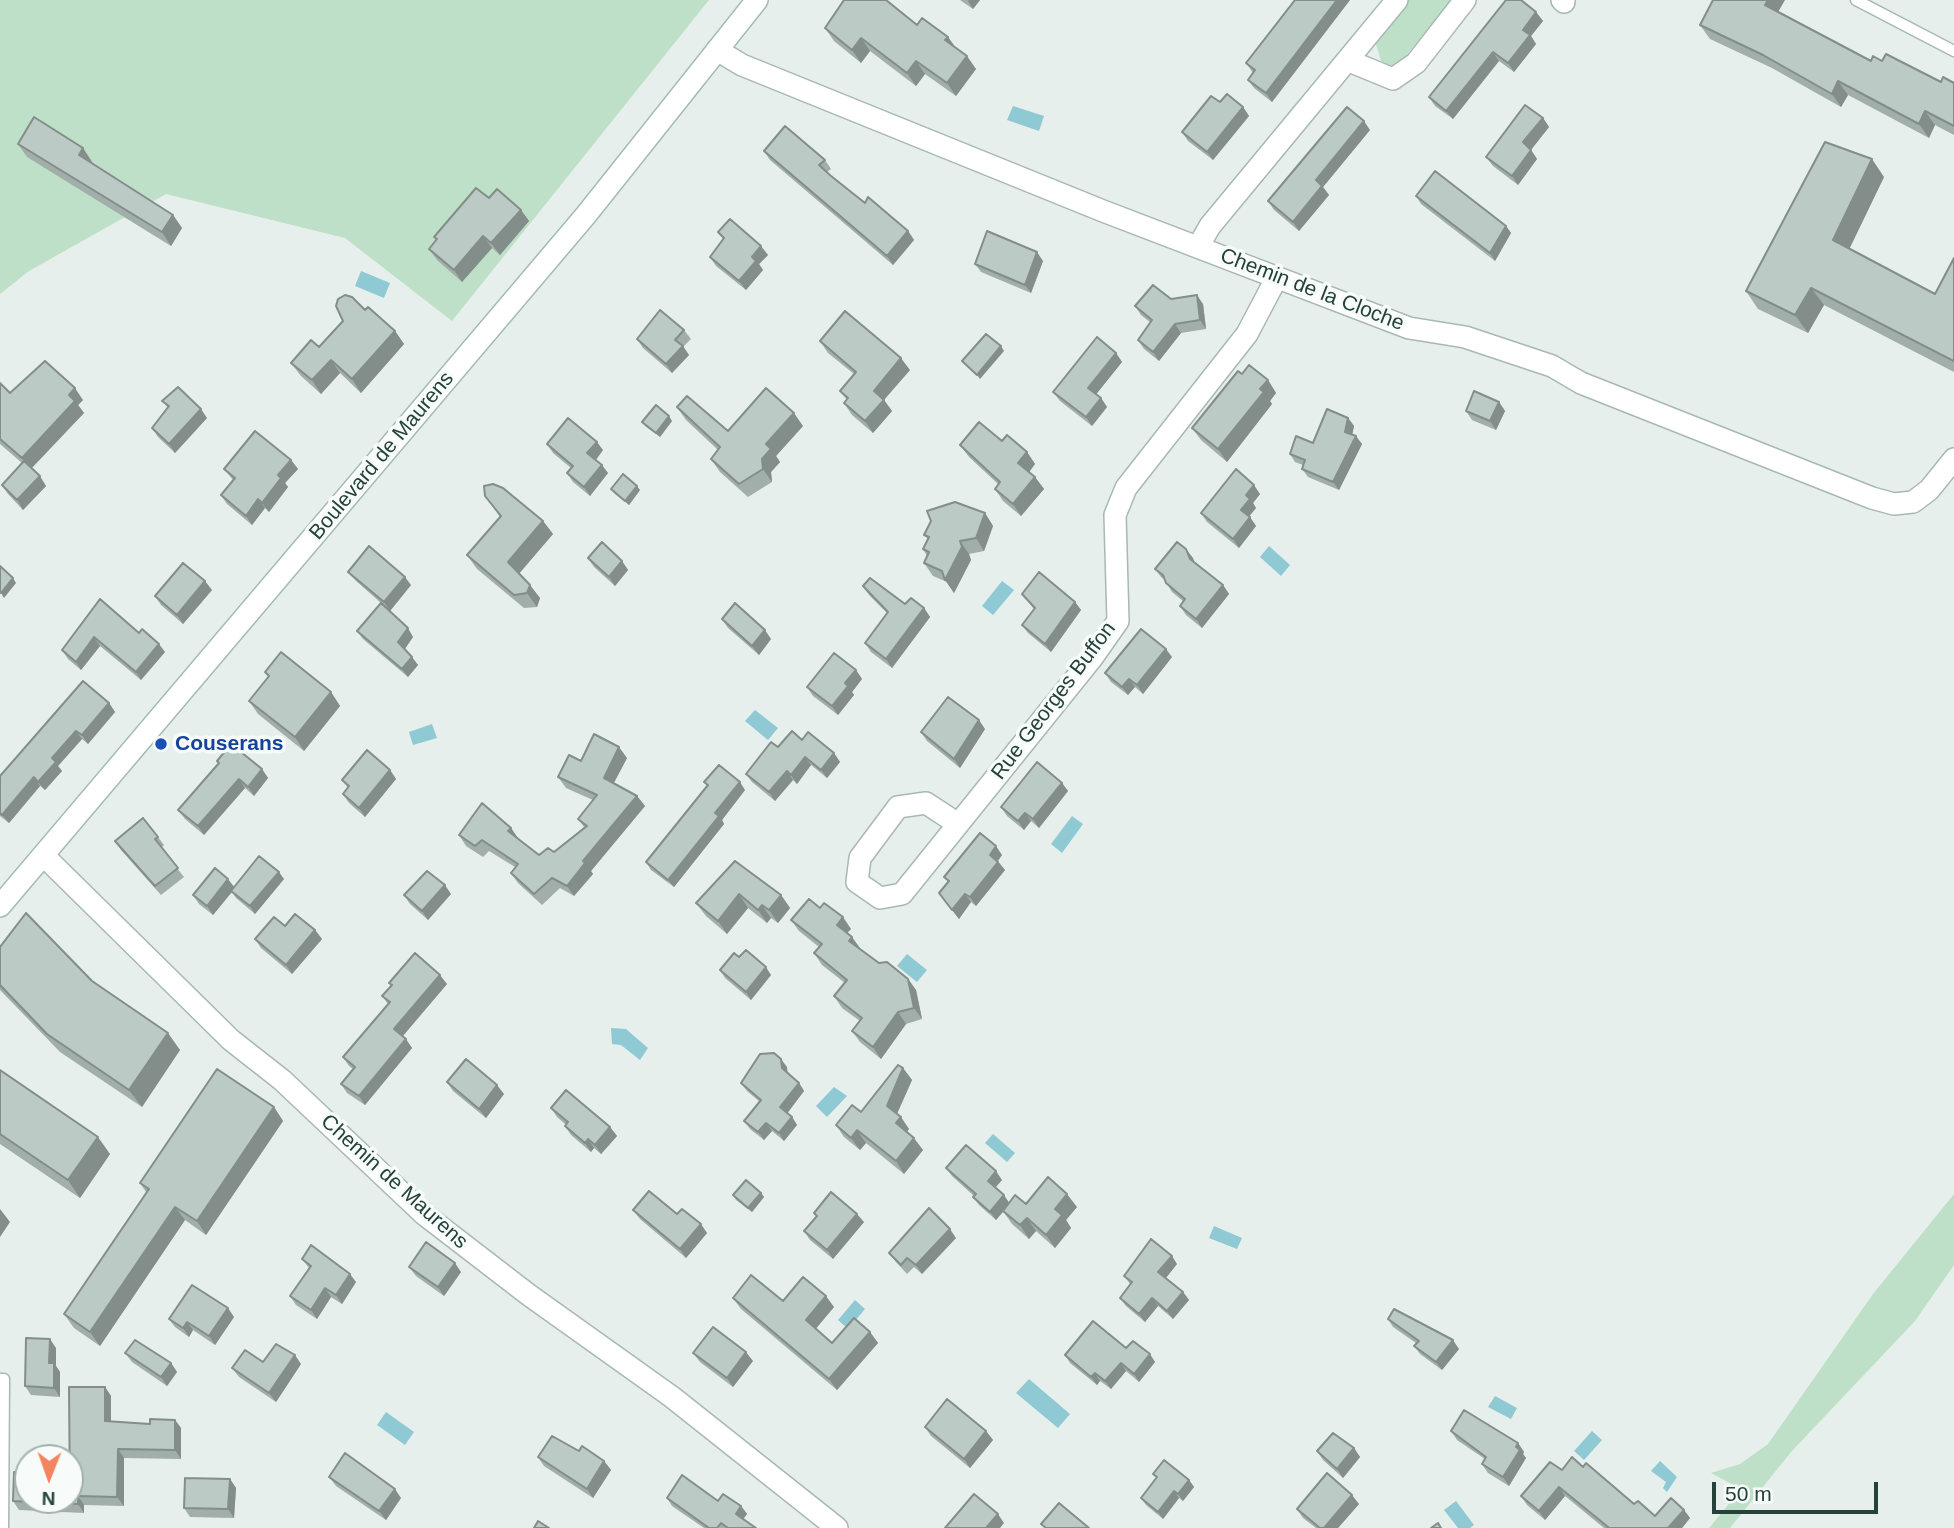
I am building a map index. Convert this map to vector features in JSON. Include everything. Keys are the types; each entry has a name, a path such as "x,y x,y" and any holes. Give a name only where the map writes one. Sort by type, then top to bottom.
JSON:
{"street":[{"name":"Boulevard de Maurens","path":"0,906 577,225 757,0"},
{"path":"1198,247 1210,226 1349,61 1396,0"},
{"path":"1349,61 1393,79 1416,63 1465,0"},
{"name":"Chemin de la Cloche","path":"717,50 741,65 1198,247 1409,328 1465,337 1530,358 1581,383 1858,494 1894,504 1913,502 1929,490 1954,459"},
{"name":"Rue Georges Buffon","path":"958,824 926,803 898,807 860,858 858,882 880,898 902,894 1092,658 1118,621 1115,515 1126,488 1247,334 1277,277"},
{"name":"Chemin de Maurens","path":"44,856 231,1040 282,1080 425,1215 529,1295 672,1397 837,1528"}],"lane":[{"path":"1856,0 1954,51"},
{"path":"0,1379 4,1379 2,1528"}],"green space":[{"path":"0,0 709,0 452,321 345,238 166,194 29,271 0,294"},
{"path":"1406,0 1452,0 1404,58 1391,66 1381,61 1374,37"},
{"path":"1954,1194 1954,1265 1915,1321 1791,1452 1730,1528 1709,1528 1741,1489 1711,1473 1740,1464 1768,1444 1873,1294"}],"water":[{"path":"1013,106 1044,116 1039,131 1007,120"},
{"path":"361,271 390,283 384,298 355,286"},
{"path":"1269,546 1290,565 1281,576 1260,557"},
{"path":"1002,581 1014,590 993,615 982,606"},
{"path":"755,710 778,728 768,740 745,721"},
{"path":"432,724 437,738 413,745 409,732"},
{"path":"1072,816 1083,824 1062,853 1051,844"},
{"path":"907,954 927,970 917,982 897,966"},
{"path":"611,1028 626,1029 648,1048 640,1060 621,1045 612,1044"},
{"path":"834,1087 847,1096 827,1117 816,1106"},
{"path":"993,1134 1015,1153 1007,1162 985,1143"},
{"path":"1214,1226 1242,1238 1237,1249 1209,1238"},
{"path":"855,1300 865,1309 848,1329 838,1320"},
{"path":"1029,1379 1070,1414 1058,1428 1016,1393"},
{"path":"1495,1396 1517,1408 1511,1419 1488,1407"},
{"path":"386,1412 414,1432 405,1445 377,1425"},
{"path":"1592,1431 1602,1440 1584,1460 1574,1451"},
{"path":"1660,1461 1677,1477 1667,1492 1663,1488 1666,1482 1651,1471"},
{"path":"1456,1501 1474,1525 1470,1528 1458,1528 1444,1510"}],"building":[{"path":"844,0 886,0 917,25 922,18 948,37 945,40 967,56 947,83 916,61 907,73 861,38 852,50 825,28"},
{"path":"1295,0 1337,0 1266,93 1248,80 1255,70 1246,63"},
{"path":"1506,0 1521,0 1536,12 1523,30 1530,35 1508,63 1493,52 1446,111 1429,97"},
{"path":"1713,0 1768,0 1765,5 1871,61 1873,56 1882,61 1886,54 1941,82 1943,77 1954,83 1954,126 1925,111 1919,124 1838,81 1832,94 1763,55 1700,25"},
{"path":"1227,94 1243,107 1207,152 1182,132 1211,96 1220,102"},
{"path":"1525,105 1543,118 1523,142 1531,150 1512,176 1486,157"},
{"path":"1347,107 1364,121 1316,180 1322,186 1293,222 1268,201"},
{"path":"34,117 83,148 79,155 173,215 162,232 18,144"},
{"path":"785,126 825,160 819,165 831,176 865,203 868,197 908,231 887,256 764,151"},
{"path":"1825,142 1872,159 1833,240 1935,294 1954,258 1954,361 1811,288 1795,315 1746,291"},
{"path":"1435,171 1506,226 1490,253 1416,196"},
{"path":"476,188 489,198 497,189 521,210 491,243 483,236 454,270 429,249 437,239 434,237"},
{"path":"730,219 761,246 752,257 756,261 739,281 710,257 724,238 718,232"},
{"path":"987,231 1037,252 1025,285 975,264"},
{"path":"1153,285 1171,299 1197,295 1200,320 1175,324 1153,352 1138,340 1152,320 1135,306"},
{"path":"345,295 352,297 365,310 368,307 395,331 352,379 331,360 312,380 291,363 311,340 319,347 343,321 336,306 338,299"},
{"path":"660,310 684,330 675,340 683,346 666,364 637,339"},
{"path":"845,311 901,358 874,391 884,400 865,421 844,403 848,398 840,391 856,372 820,341"},
{"path":"986,334 1001,346 977,375 962,361"},
{"path":"1097,337 1116,353 1088,388 1101,398 1086,417 1053,392"},
{"path":"45,361 75,388 69,395 75,401 22,458 0,439 0,383 10,393"},
{"path":"1249,365 1268,380 1260,389 1264,392 1218,449 1192,428 1238,371 1242,374"},
{"path":"178,387 201,409 169,444 152,428 169,406 162,401"},
{"path":"766,388 794,413 766,444 771,449 762,459 763,469 739,484 711,459 720,447 677,407 687,396 728,431"},
{"path":"1474,391 1499,402 1490,421 1466,411"},
{"path":"656,405 669,416 656,433 642,422"},
{"path":"1327,409 1348,418 1345,432 1356,436 1333,482 1302,469 1305,460 1290,454 1296,436 1313,443"},
{"path":"568,418 597,442 587,453 602,465 584,487 567,473 573,466 547,444"},
{"path":"979,422 1002,441 1007,435 1027,452 1018,463 1035,477 1013,504 995,489 1000,482 960,445"},
{"path":"255,431 291,460 278,475 281,478 262,503 258,499 246,516 221,495 235,478 224,469"},
{"path":"24,461 40,476 17,500 2,485"},
{"path":"1236,469 1254,485 1246,495 1250,499 1241,510 1250,517 1233,539 1201,513"},
{"path":"623,474 637,486 625,501 611,489"},
{"path":"493,484 503,488 543,521 508,562 530,585 527,593 514,595 467,555 501,516 485,496 484,486"},
{"path":"955,502 985,513 976,538 960,541 962,547 945,580 942,571 924,563 929,552 923,549 929,537 924,535 931,521 927,511"},
{"path":"602,542 622,561 609,577 588,558"},
{"path":"1177,542 1186,549 1190,559 1223,585 1196,619 1180,606 1185,599 1166,583 1163,575 1155,569"},
{"path":"369,546 405,577 384,602 348,572"},
{"path":"183,563 205,581 177,615 155,596"},
{"path":"0,566 13,578 1,593 0,592"},
{"path":"1039,572 1075,602 1045,644 1022,625 1035,608 1022,594"},
{"path":"870,578 905,604 911,598 924,608 886,659 865,643 888,612 863,586"},
{"path":"100,599 139,633 142,629 159,644 136,672 94,637 76,662 62,650"},
{"path":"381,603 408,628 398,642 412,657 402,669 357,631"},
{"path":"735,603 765,630 752,646 722,619"},
{"path":"1141,629 1166,649 1137,685 1129,679 1122,687 1105,673"},
{"path":"281,652 331,692 295,737 249,701 269,676 265,672"},
{"path":"834,653 856,670 845,683 848,686 832,706 807,687"},
{"path":"83,681 109,703 82,735 76,731 52,758 56,762 38,782 34,777 2,815 0,776"},
{"path":"948,697 979,720 954,759 921,732"},
{"path":"792,731 802,740 808,732 834,753 821,770 805,757 791,775 787,771 769,792 746,774 771,742 778,747"},
{"path":"594,734 619,747 604,778 637,796 583,861 585,863 567,886 552,878 534,894 511,873 518,864 482,840 475,846 459,835 482,803 511,828 508,831 539,855 548,848 554,852 587,826 578,819 597,795 558,777 569,755 581,761"},
{"path":"231,744 262,769 248,787 239,779 198,826 178,810 219,763 217,761"},
{"path":"367,750 390,770 359,808 343,794 349,786 342,780"},
{"path":"1037,762 1062,783 1033,819 1025,813 1018,821 1001,807"},
{"path":"719,765 740,782 715,813 719,816 668,880 646,862 708,785 704,782"},
{"path":"143,818 158,837 155,839 178,868 155,886 115,841"},
{"path":"980,833 996,846 990,855 998,862 970,897 965,894 952,910 939,893 949,881 944,877"},
{"path":"259,856 279,872 250,906 231,891"},
{"path":"735,861 781,895 769,910 762,905 758,910 739,894 718,921 696,903"},
{"path":"215,868 228,879 207,906 193,895"},
{"path":"427,871 445,885 422,911 404,895"},
{"path":"809,899 820,908 824,903 843,917 837,925 852,937 849,941 879,963 887,962 908,979 914,1008 898,1012 873,1047 852,1031 862,1018 834,996 847,980 814,953 822,944 791,920"},
{"path":"26,913 92,981 168,1033 129,1090 47,1034 0,985 0,947"},
{"path":"295,914 315,930 286,965 255,939 274,917 285,926"},
{"path":"746,950 766,967 746,992 720,970 734,953 739,957"},
{"path":"415,953 440,975 394,1029 406,1039 359,1096 341,1084 355,1067 343,1057 390,1002 382,996 392,985 389,983"},
{"path":"774,1053 781,1059 782,1068 799,1083 780,1107 792,1117 779,1133 766,1123 758,1132 744,1121 761,1100 741,1083 760,1054"},
{"path":"466,1059 497,1085 479,1109 447,1082"},
{"path":"898,1065 903,1068 887,1106 901,1117 896,1123 914,1138 896,1161 857,1130 851,1138 836,1125 852,1105 861,1112"},
{"path":"217,1069 274,1107 197,1221 175,1207 90,1332 64,1314 149,1189 140,1183"},
{"path":"0,1070 98,1137 68,1180 0,1134"},
{"path":"566,1090 610,1127 595,1145 588,1139 585,1143 565,1126 568,1122 551,1108"},
{"path":"966,1145 996,1171 988,1181 1004,1195 990,1212 973,1197 976,1194 946,1168"},
{"path":"1048,1177 1067,1194 1055,1209 1062,1215 1046,1235 1027,1218 1020,1225 1003,1211 1015,1195 1026,1204"},
{"path":"746,1180 761,1193 748,1208 733,1195"},
{"path":"649,1191 677,1214 682,1209 701,1224 680,1249 633,1210"},
{"path":"831,1192 857,1214 827,1250 804,1231 817,1216 814,1213"},
{"path":"929,1208 950,1229 916,1265 907,1258 901,1265 889,1253"},
{"path":"1151,1239 1172,1256 1158,1272 1183,1292 1167,1311 1152,1298 1139,1314 1120,1298 1132,1282 1124,1276"},
{"path":"426,1242 455,1263 438,1287 409,1267"},
{"path":"311,1245 350,1274 336,1295 325,1288 311,1310 290,1296 311,1266 302,1259"},
{"path":"751,1275 783,1301 803,1277 826,1296 806,1320 832,1343 854,1318 870,1332 829,1379 733,1298"},
{"path":"192,1285 228,1308 209,1336 187,1322 183,1328 169,1319"},
{"path":"1394,1309 1453,1340 1436,1362 1414,1346 1419,1341 1388,1319"},
{"path":"1093,1321 1126,1348 1133,1341 1150,1354 1134,1374 1121,1363 1105,1381 1095,1373 1091,1377 1065,1355"},
{"path":"713,1327 746,1352 727,1378 693,1353"},
{"path":"26,1338 50,1339 49,1363 54,1363 54,1388 25,1386"},
{"path":"135,1340 171,1363 161,1377 125,1353"},
{"path":"276,1344 295,1355 269,1393 232,1368 245,1350 263,1362"},
{"path":"69,1387 105,1387 105,1421 150,1424 150,1419 175,1420 175,1450 118,1449 117,1497 84,1496 84,1444 70,1444"},
{"path":"947,1399 986,1431 964,1459 925,1427"},
{"path":"1464,1410 1518,1443 1516,1447 1520,1450 1503,1477 1482,1464 1486,1457 1451,1431"},
{"path":"1333,1433 1354,1448 1337,1469 1317,1451"},
{"path":"552,1436 579,1451 582,1446 604,1461 587,1489 538,1457"},
{"path":"345,1453 395,1489 379,1511 329,1477"},
{"path":"1572,1457 1583,1467 1586,1463 1634,1504 1638,1501 1655,1516 1671,1498 1684,1510 1668,1528 1607,1528 1559,1487 1539,1511 1521,1496 1550,1462 1562,1470"},
{"path":"1164,1460 1189,1480 1178,1494 1174,1491 1158,1512 1141,1498 1157,1477 1153,1474"},
{"path":"1327,1473 1352,1495 1324,1528 1320,1528 1297,1509"},
{"path":"682,1475 718,1501 723,1494 741,1506 736,1514 756,1528 728,1528 721,1523 717,1528 709,1528 667,1498"},
{"path":"185,1478 230,1479 228,1509 184,1508"},
{"path":"974,1494 998,1514 986,1528 945,1528"},
{"path":"1059,1503 1089,1528 1046,1528 1041,1524"},
{"path":"538,1521 549,1528 534,1528"}],"place":[{"name":"Couserans","path":"161,744"}]}
